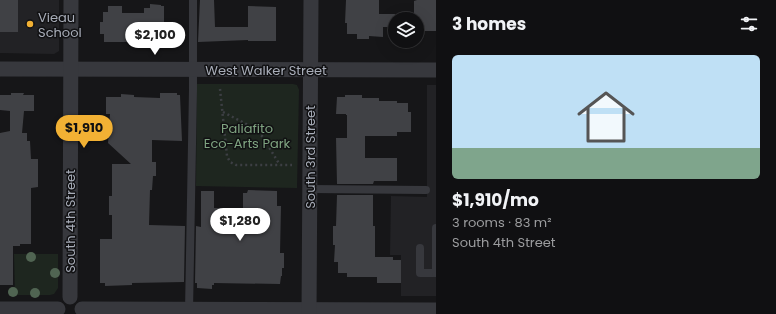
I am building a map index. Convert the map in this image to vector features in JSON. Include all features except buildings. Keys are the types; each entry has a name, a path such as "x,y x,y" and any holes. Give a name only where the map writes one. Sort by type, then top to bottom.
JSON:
{"street":[{"name":"South 4th Street","path":"70,297 71,0"},
{"name":"South 3rd Street","path":"309,312 311,0"},
{"name":"West Walker Street","path":"0,69 436,70"},
{"path":"0,308 59,311 60,302 63,299 70,297 79,302 81,311 309,312 436,310"}],"lane":[{"path":"189,312 193,70 192,0"},
{"path":"310,190 426,190"},
{"path":"420,248 420,273 436,273 436,228"}],"path":[{"path":"220,89 227,156 230,162 236,166 292,165"},
{"path":"222,112 257,131 262,136 280,165"}],"shaded area":[{"name":"Vieau School","path":"0,0 59,0 59,51 54,54 0,53"},
{"path":"427,85 436,85 436,296 401,296 401,255 390,255 391,196 427,197"}],"green space":[{"name":"Paliafito Eco-Arts Park","path":"197,84 297,85 299,90 297,188 196,186"},
{"path":"14,254 58,254 58,288 54,294 15,295"}],"place":[{"name":"Vieau School","path":"30,24"}]}
